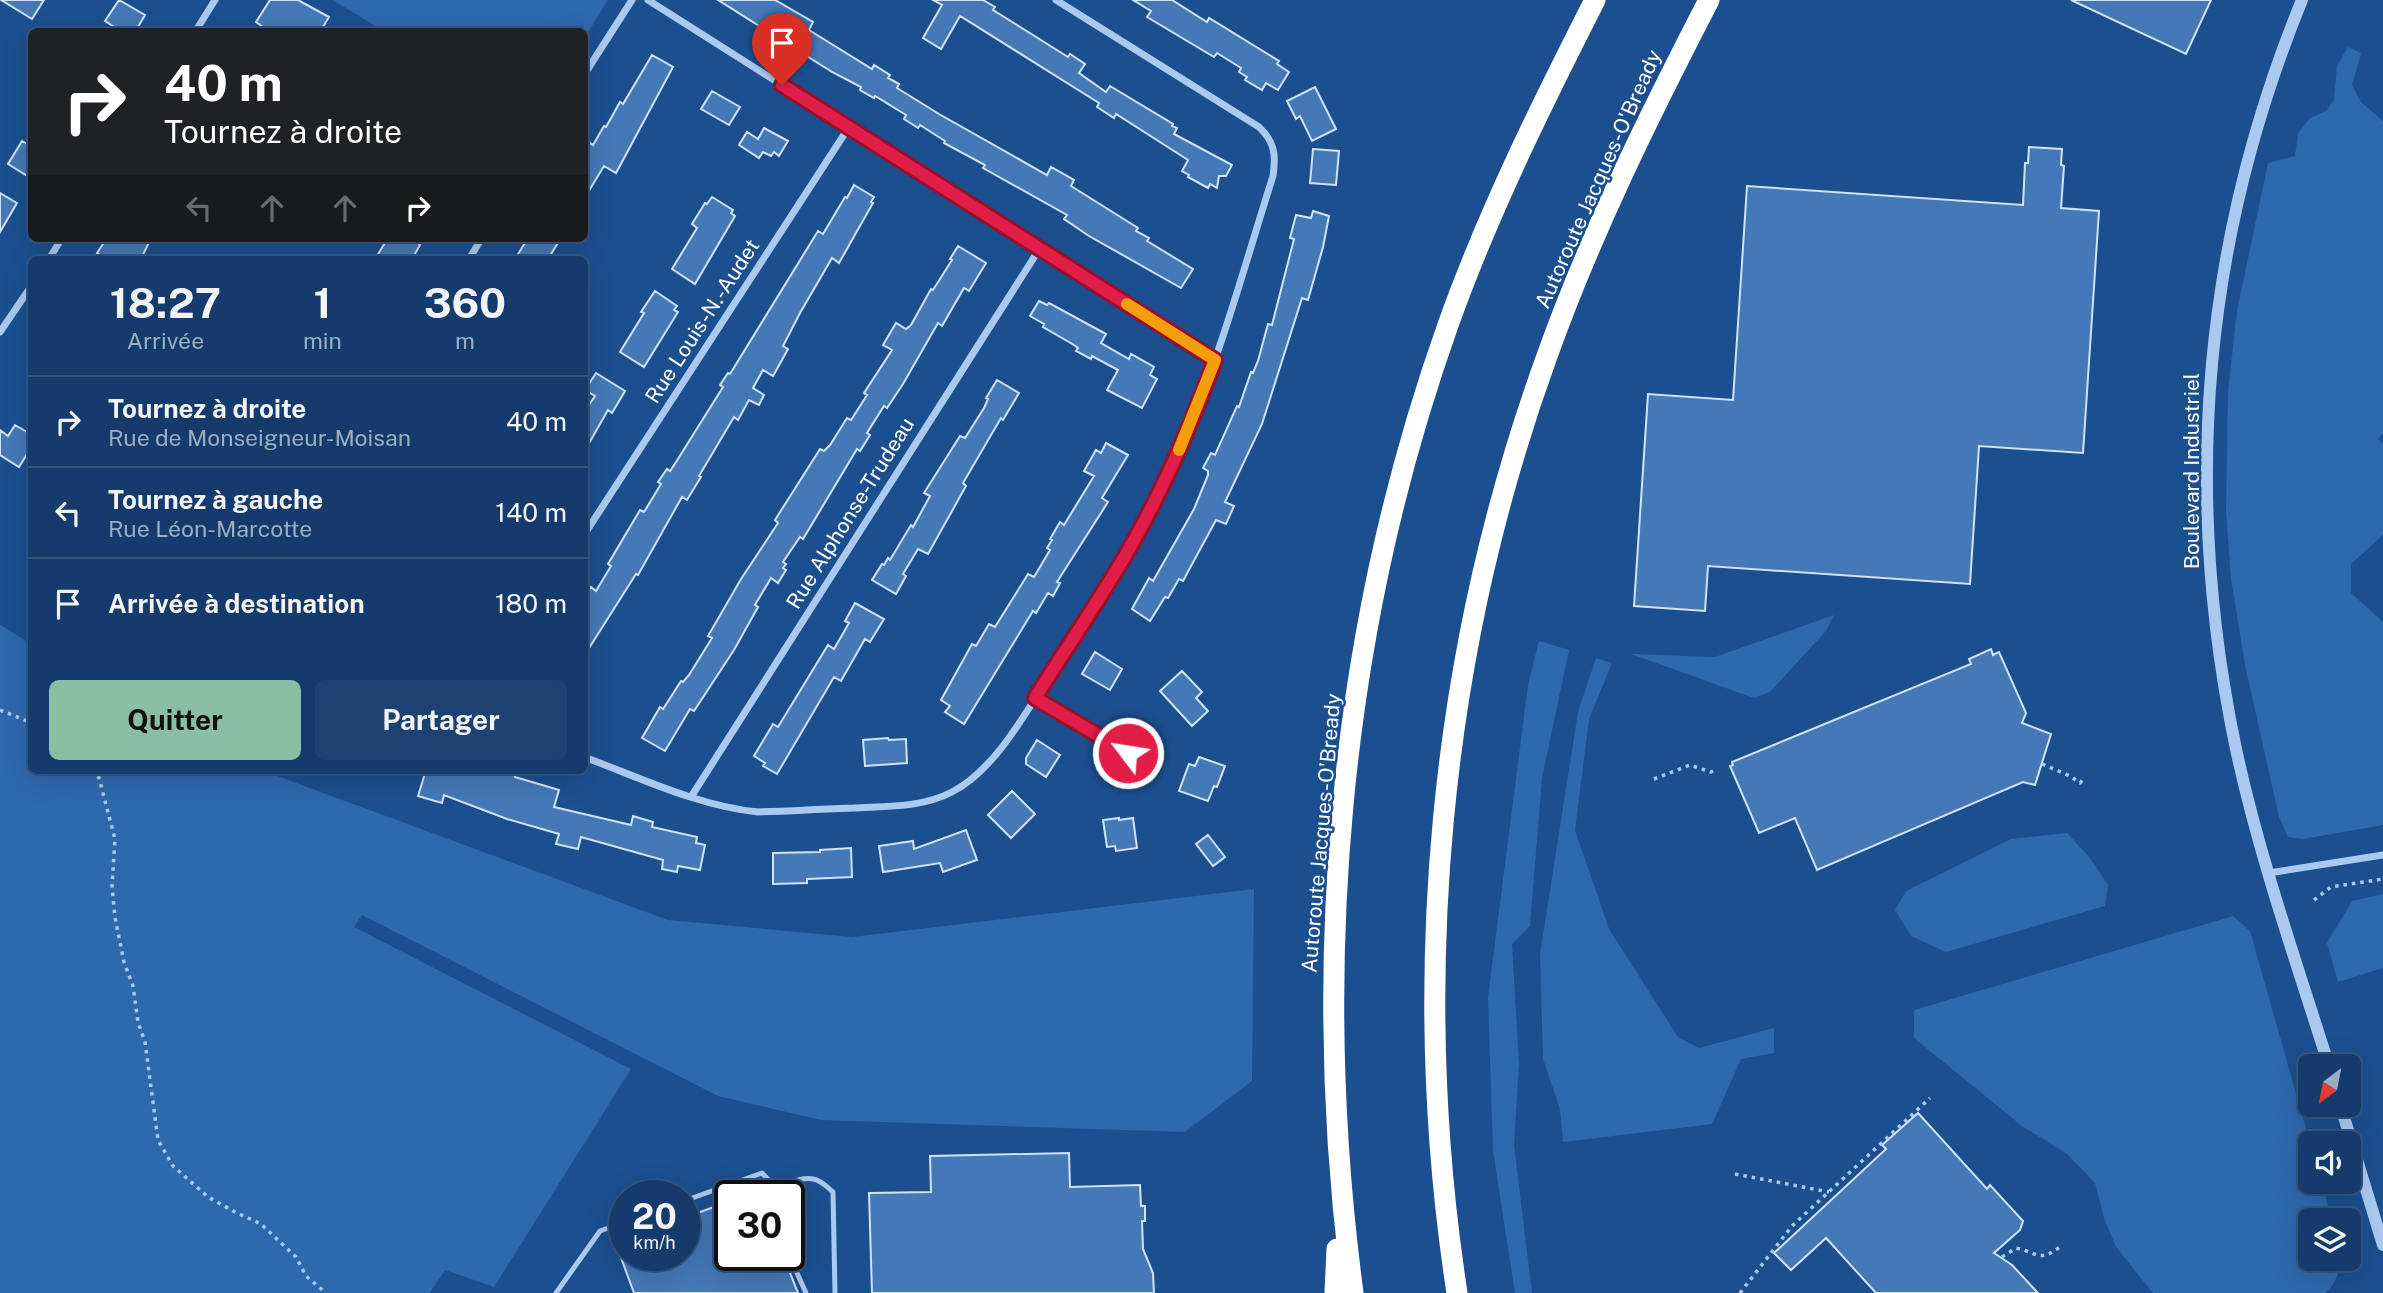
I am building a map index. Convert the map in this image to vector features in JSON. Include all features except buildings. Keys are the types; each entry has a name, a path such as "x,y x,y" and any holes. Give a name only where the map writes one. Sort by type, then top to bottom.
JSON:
{"highway":[{"name":"Autoroute Jacques-O'Bready","path":"1353,1293 1339,1170 1333,1011 1338,873 1347,767 1356,694 1379,568 1410,443 1441,345 1468,273 1518,155 1595,0"},
{"name":"Autoroute Jacques-O'Bready","path":"1457,1293 1441,1153 1436,970 1444,815 1465,660 1494,529 1546,357 1605,213 1709,0"},
{"path":"1335,1293 1339,1170"}],"street":[{"path":"198,28 215,0"},
{"path":"588,69 632,0"},
{"path":"648,0 1215,360"},
{"path":"588,758 720,807 758,812 907,805 933,801 968,783 981,772 1035,698 1110,580 1153,505 1215,360 1273,176 1275,160 1273,144 1259,127 1056,0"},
{"name":"Boulevard Industriel","path":"2302,0 2267,89 2241,185 2221,290 2208,404 2207,524 2213,613 2237,752 2269,873 2325,1054"},
{"name":"Rue Louis-N.-Audet","path":"588,529 849,127"},
{"name":"Rue Alphonse-Trudeau","path":"691,797 1040,248"},
{"path":"0,332 28,291"},
{"path":"1035,698 1128,753"},
{"path":"2269,873 2383,855"},
{"path":"2344,1117 2383,1245"}],"lane":[{"path":"742,1180 762,1173 768,1180"},
{"path":"805,1180 813,1179 833,1192 835,1293"},
{"path":"556,1293 600,1231 609,1228"},
{"path":"796,1271 806,1293"}],"path":[{"path":"0,710 28,721"},
{"path":"2042,764 2080,783 2084,778"},
{"path":"1654,779 1690,765 1711,772 1717,769"},
{"path":"96,774 99,778 115,839 112,886 115,918 149,1062 158,1140 173,1166 208,1197 261,1224 296,1257 306,1276 326,1293"},
{"path":"2314,900 2331,887 2383,879"},
{"path":"1740,1293 1792,1226 1930,1098"},
{"path":"1735,1174 1829,1192"},
{"path":"2002,1257 2016,1248 2043,1257 2062,1246"}],"shaded area":[{"path":"333,0 608,0 588,32 588,28 378,28"},
{"path":"2348,47 2361,53 2352,85 2361,102 2383,121 2383,433 2378,439 2383,444 2383,535 2351,564 2351,593 2383,622 2383,825 2303,839 2288,837 2279,817 2245,665 2231,579 2226,510 2228,391 2237,311 2268,163 2295,156 2298,134 2310,118 2326,111 2334,100 2337,66"},
{"path":"1834,615 1826,631 1770,692 1754,698 1631,654 1715,657"},
{"path":"0,625 28,642 28,774 272,774 668,920 852,937 1254,889 1252,1081 1185,1132 821,1120 718,1096 362,915 354,927 631,1069 494,1287 445,1270 430,1293 0,1293"},
{"path":"1539,641 1569,650 1542,778 1530,926 1512,944 1519,1064 1514,1145 1532,1293 1515,1293 1493,1151 1488,997 1528,685"},
{"path":"1596,658 1612,663 1589,719 1575,830 1609,929 1678,1037 1699,1048 1774,1028 1774,1053 1741,1059 1712,1124 1563,1142 1560,1109 1543,1059 1540,954 1578,712"},
{"path":"2067,833 2090,858 2108,885 2105,906 1946,952 1911,936 1895,910 1906,891 2011,839"},
{"path":"2383,894 2383,968 2338,982 2327,943 2352,901"},
{"path":"2233,916 2250,931 2298,1101 2298,1117 2303,1117 2307,1131 2298,1131 2298,1194 2325,1194 2329,1208 2298,1208 2298,1271 2338,1271 2329,1290 2325,1293 2153,1293 2116,1247 2104,1218 2095,1183 2067,1154 2022,1126 1914,1038 1914,1010"}],"slow traffic":[{"path":"1127,304 1215,360 1179,450"}],"route":[{"path":"782,85 1215,360 1153,505 1129,549 1035,698 1128,753"}]}
